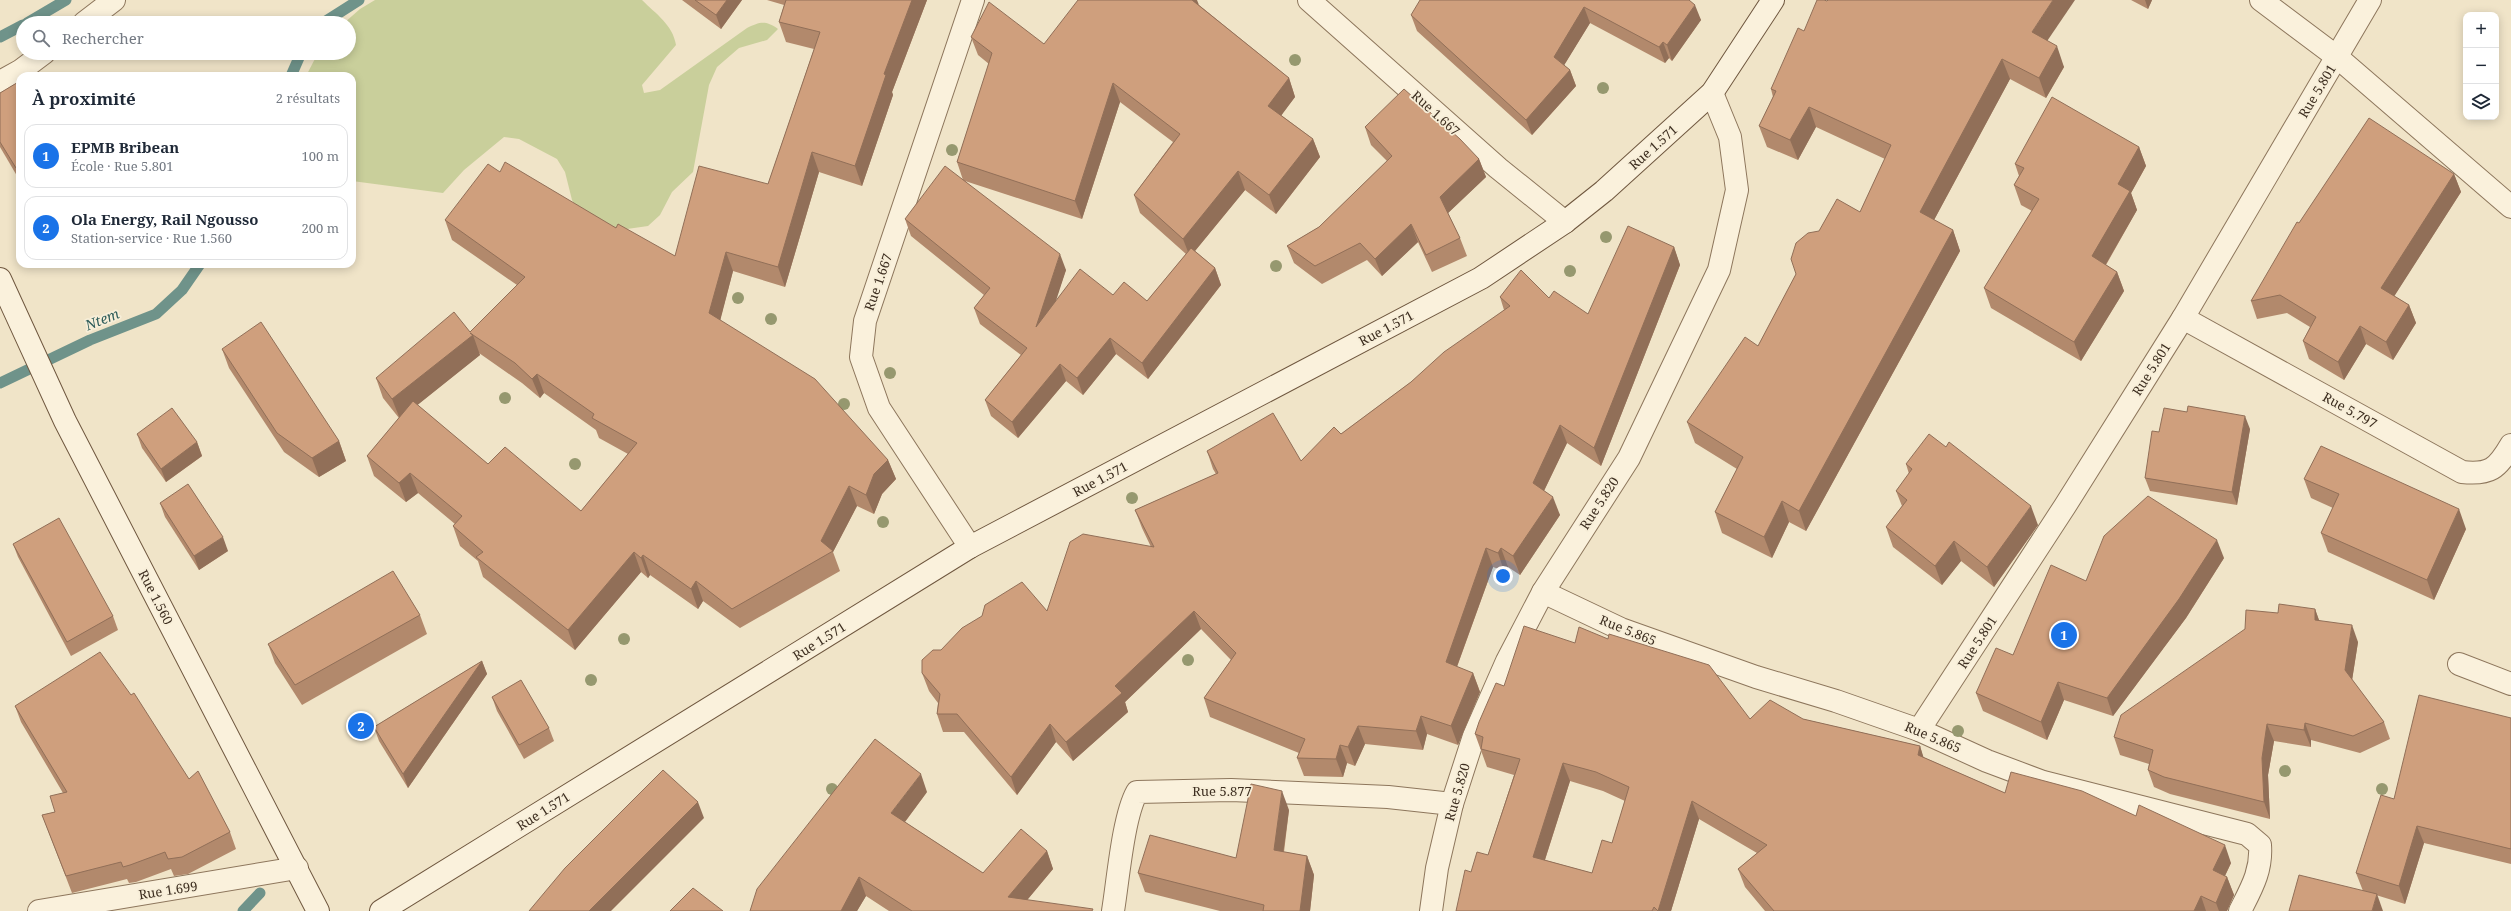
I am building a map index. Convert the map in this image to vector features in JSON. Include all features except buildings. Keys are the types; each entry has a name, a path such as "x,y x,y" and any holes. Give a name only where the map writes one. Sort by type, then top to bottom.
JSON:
{"street":[{"path":"93,16 114,0"},
{"name":"Rue 1.667","path":"970,547 879,408 861,357 864,321 973,0"},
{"name":"Rue 1.667","path":"1309,0 1498,168 1565,222"},
{"name":"Rue 1.571","path":"381,911 970,547 1481,278 1565,222 1649,152 1712,93 1773,0"},
{"path":"2261,0 2337,57 2511,206"},
{"name":"Rue 5.801","path":"1920,730 2065,506 2183,318 2370,0"},
{"path":"18,72 35,60"},
{"path":"0,82 16,73"},
{"name":"Rue 5.820","path":"1431,911 1437,868 1452,804 1474,736 1507,661 1543,592 1629,458 1719,270 1737,190 1730,137 1712,93"},
{"name":"Rue 1.560","path":"0,279 65,421 318,911"},
{"name":"Rue 5.797","path":"2183,318 2462,472 2476,474 2491,471 2502,461 2511,446"},
{"name":"Rue 5.865","path":"1543,592 1620,630 1756,678 1836,701 1920,730 1987,761 2043,782 2248,834 2260,845 2262,861 2240,911"},
{"path":"2460,664 2511,684"},
{"name":"Rue 5.877","path":"1113,911 1128,820 1132,801 1137,792 1231,790 1388,797 1452,804"},
{"name":"Rue 1.699","path":"39,911 297,868"}],"green space":[{"path":"375,0 642,0 668,26 676,45 642,85 644,93 660,90 747,28 756,24 766,23 778,29 767,40 739,48 717,67 709,85 693,172 672,192 660,215 648,226 620,230 578,212 572,200 565,172 557,159 519,139 504,137 464,170 443,193 356,182 356,72 308,72 314,60 356,60 356,16 352,16"}],"waterway":[{"path":"39,16 66,0"},
{"name":"Ntem","path":"334,16 359,0"},
{"path":"0,37 16,29"},
{"name":"Ntem","path":"293,72 298,60"},
{"name":"Ntem","path":"0,383 90,340 156,314 182,290 197,268"},
{"path":"243,911 260,893"}],"place":[{"name":"EPMB Bribean","path":"2064,635"},
{"name":"Ola Energy, Rail Ngousso","path":"361,726"}]}
